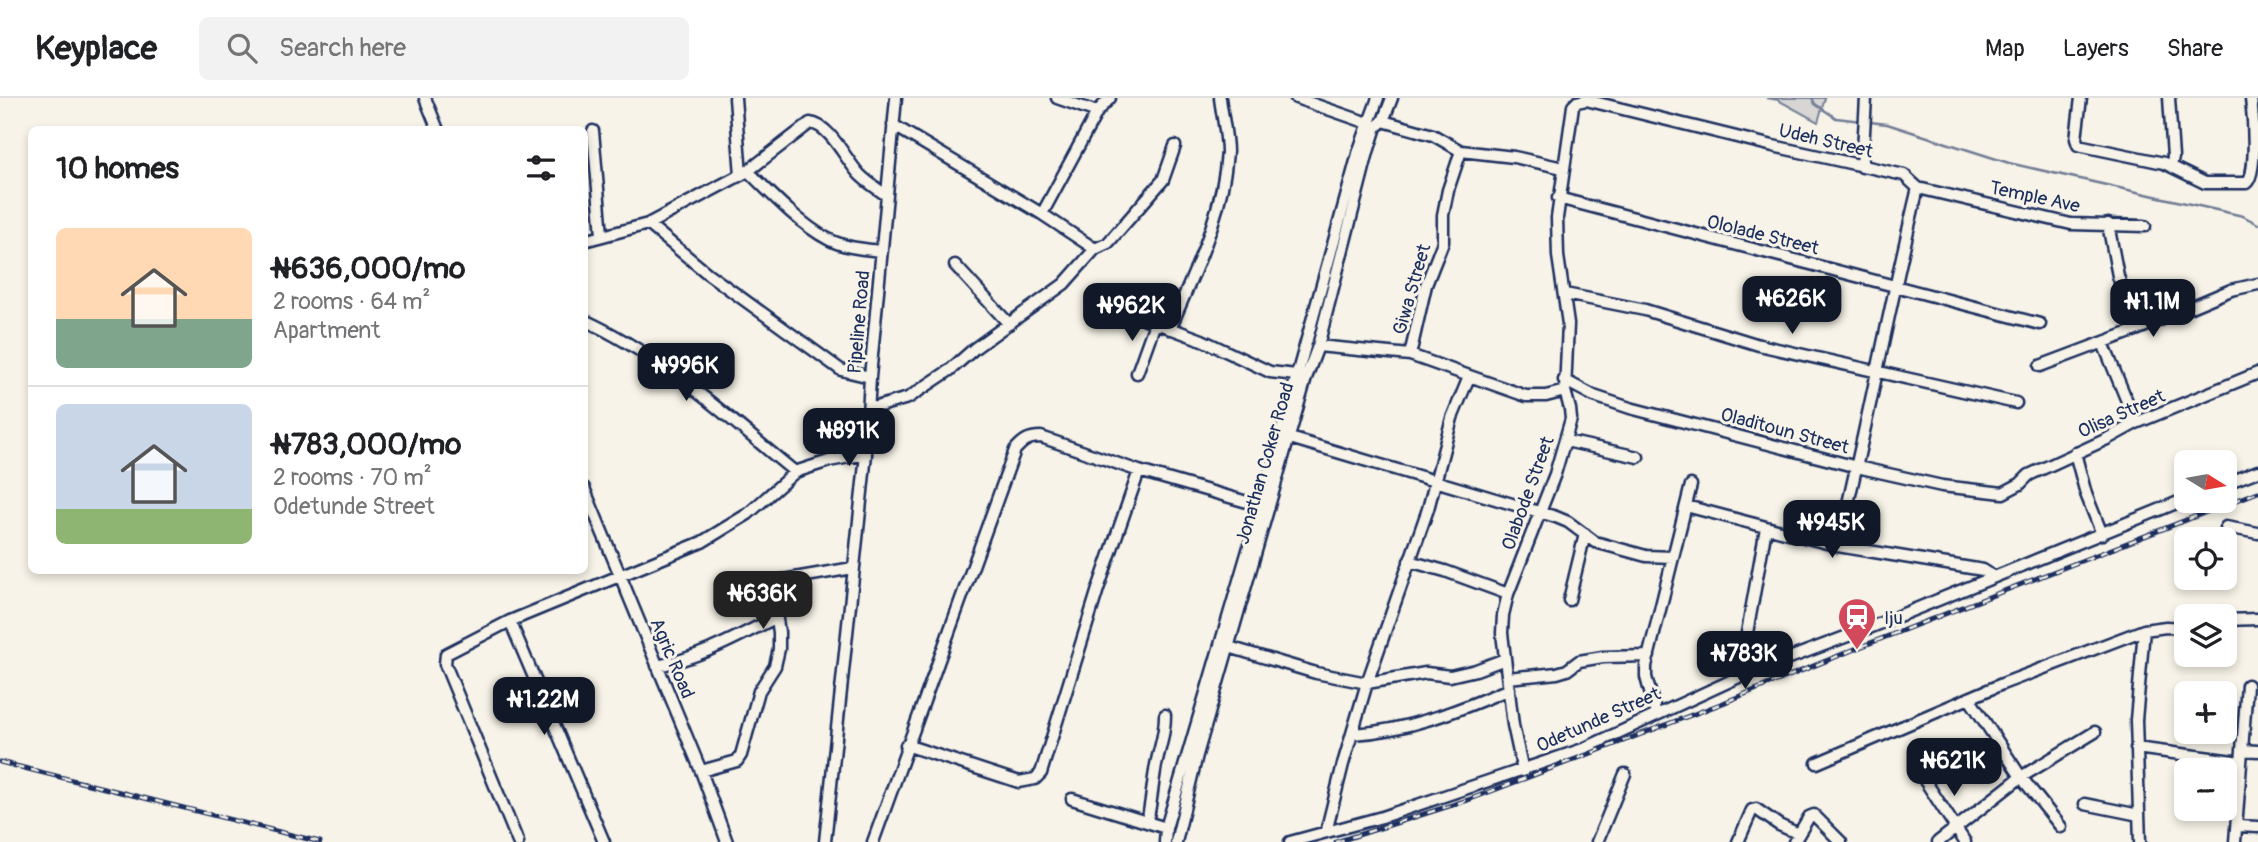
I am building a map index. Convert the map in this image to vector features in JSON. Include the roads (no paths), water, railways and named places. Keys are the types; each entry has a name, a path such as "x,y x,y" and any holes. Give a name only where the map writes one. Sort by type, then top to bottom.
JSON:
{"street":[{"path":"425,98 437,126"},
{"path":"734,98 745,173 786,209 827,239 852,248 882,251"},
{"name":"Pipeline Road","path":"825,842 866,454 870,377 896,98"},
{"path":"1057,98 1097,112"},
{"path":"1042,214 1097,112 1110,98"},
{"path":"1170,329 1208,238 1220,196 1227,150 1220,98"},
{"path":"1296,98 1368,123"},
{"name":"Jonathan Coker Road","path":"1165,842 1166,828 1261,506 1368,123 1378,98"},
{"name":"Jonathan Coker Road","path":"1176,842 1198,755 1306,378 1318,346 1368,152 1376,127 1384,121 1392,98"},
{"path":"1861,167 1866,98"},
{"path":"2081,98 2076,139 2078,145 2171,166 2205,183 2246,183 2251,180 2256,119 2251,98"},
{"path":"2169,98 2173,157 2171,166"},
{"name":"Udeh Street","path":"1575,100 1586,100 1904,175 1919,188"},
{"name":"Olabode Street","path":"1522,771 1513,725 1502,624 1508,594 1566,440 1570,409 1564,385 1568,324 1558,256 1558,198 1575,100"},
{"path":"1384,121 1433,135 1461,150 1514,157 1563,168"},
{"path":"588,240 648,224 745,173 810,123 816,124 842,148 850,164 862,177 887,196"},
{"path":"893,125 1042,214 1095,249"},
{"path":"593,131 602,235"},
{"path":"869,409 908,398 950,370 975,348 1064,284 1095,249 1108,243 1163,180 1175,146"},
{"name":"Giwa Street","path":"1410,355 1426,285 1443,242 1443,215 1461,150"},
{"path":"1838,545 1894,286 1919,188"},
{"name":"Temple Ave","path":"1919,188 2071,224 2145,226"},
{"name":"Ololade Street","path":"1558,198 2040,324"},
{"path":"648,224 707,273 841,370 870,377"},
{"path":"2108,224 2118,276 2136,330"},
{"path":"956,265 1009,324"},
{"path":"2040,366 2231,290 2258,284"},
{"path":"1564,294 1645,310 1759,345 2015,403"},
{"path":"1132,314 1202,340 1270,372 1296,375"},
{"path":"588,322 640,351 703,396 795,472"},
{"path":"1137,373 1155,323"},
{"path":"2103,343 2136,423"},
{"path":"1318,346 1410,355 1526,396 1546,396 1564,385"},
{"name":"Olisa Street","path":"2003,493 2020,484 2029,475 2136,423 2258,373"},
{"path":"1326,832 1367,683 1436,480 1452,418 1469,377"},
{"name":"Oladitoun Street","path":"1564,385 1630,408 1857,467 1942,486 2003,493"},
{"path":"873,842 906,745 1016,450 1031,437 1041,437 1139,471 1261,506"},
{"path":"1290,438 1540,512 1568,522 1595,542 1646,556 1673,557"},
{"path":"1566,440 1638,457"},
{"path":"2074,453 2102,534"},
{"path":"517,842 444,659 446,654 510,621 702,542 732,526 795,472 829,461 866,454"},
{"path":"906,745 1018,782 1035,779 1041,773 1098,589 1139,471"},
{"path":"2237,479 2258,471"},
{"path":"1656,713 1646,677 1649,656 1691,485"},
{"name":"Agric Road","path":"588,498 701,771 727,842"},
{"name":"Odetunde Street","path":"1290,842 1382,817 1583,748 1739,677 1870,628 2174,504"},
{"path":"1686,506 1838,545 1983,570 1994,577"},
{"path":"1739,677 1766,528"},
{"path":"2237,529 2258,533"},
{"path":"1569,600 1585,534"},
{"path":"1409,561 1508,594"},
{"path":"701,771 737,761 759,691 775,666 779,640 771,583 853,568"},
{"path":"657,666 712,650 775,618"},
{"path":"2237,620 2258,619"},
{"path":"510,621 604,842"},
{"path":"1817,763 1969,698 2144,630 2174,627"},
{"path":"2140,842 2136,720 2144,630"},
{"path":"1229,647 1316,673 1367,683 1426,673 1450,676 1505,659"},
{"path":"1353,734 1405,727 1509,684 1567,670 1579,661 1603,657 1649,656"},
{"path":"2235,842 2247,685"},
{"path":"1969,698 2021,777 2061,827"},
{"path":"1147,822 1155,771 1164,737 1164,715"},
{"path":"1938,842 2021,777 2095,732"},
{"path":"2136,748 2241,762"},
{"path":"2242,750 2258,751"},
{"path":"1918,770 1965,842"},
{"path":"1597,842 1625,774"},
{"path":"1072,799 1166,828"},
{"path":"2085,804 2139,815"},
{"path":"1738,842 1752,810 1756,809 1797,838 1809,817 1814,815 1841,842"},
{"path":"2237,826 2258,827"}],"waterway":[{"path":"1812,98 1815,104 1836,118 1887,124 2009,163 2243,216 2258,224"}],"railway":[{"path":"1336,842 1468,800 1723,703 2258,492"},
{"path":"0,762 320,842"}],"place":[{"name":"Iju","path":"1857,651"}]}
